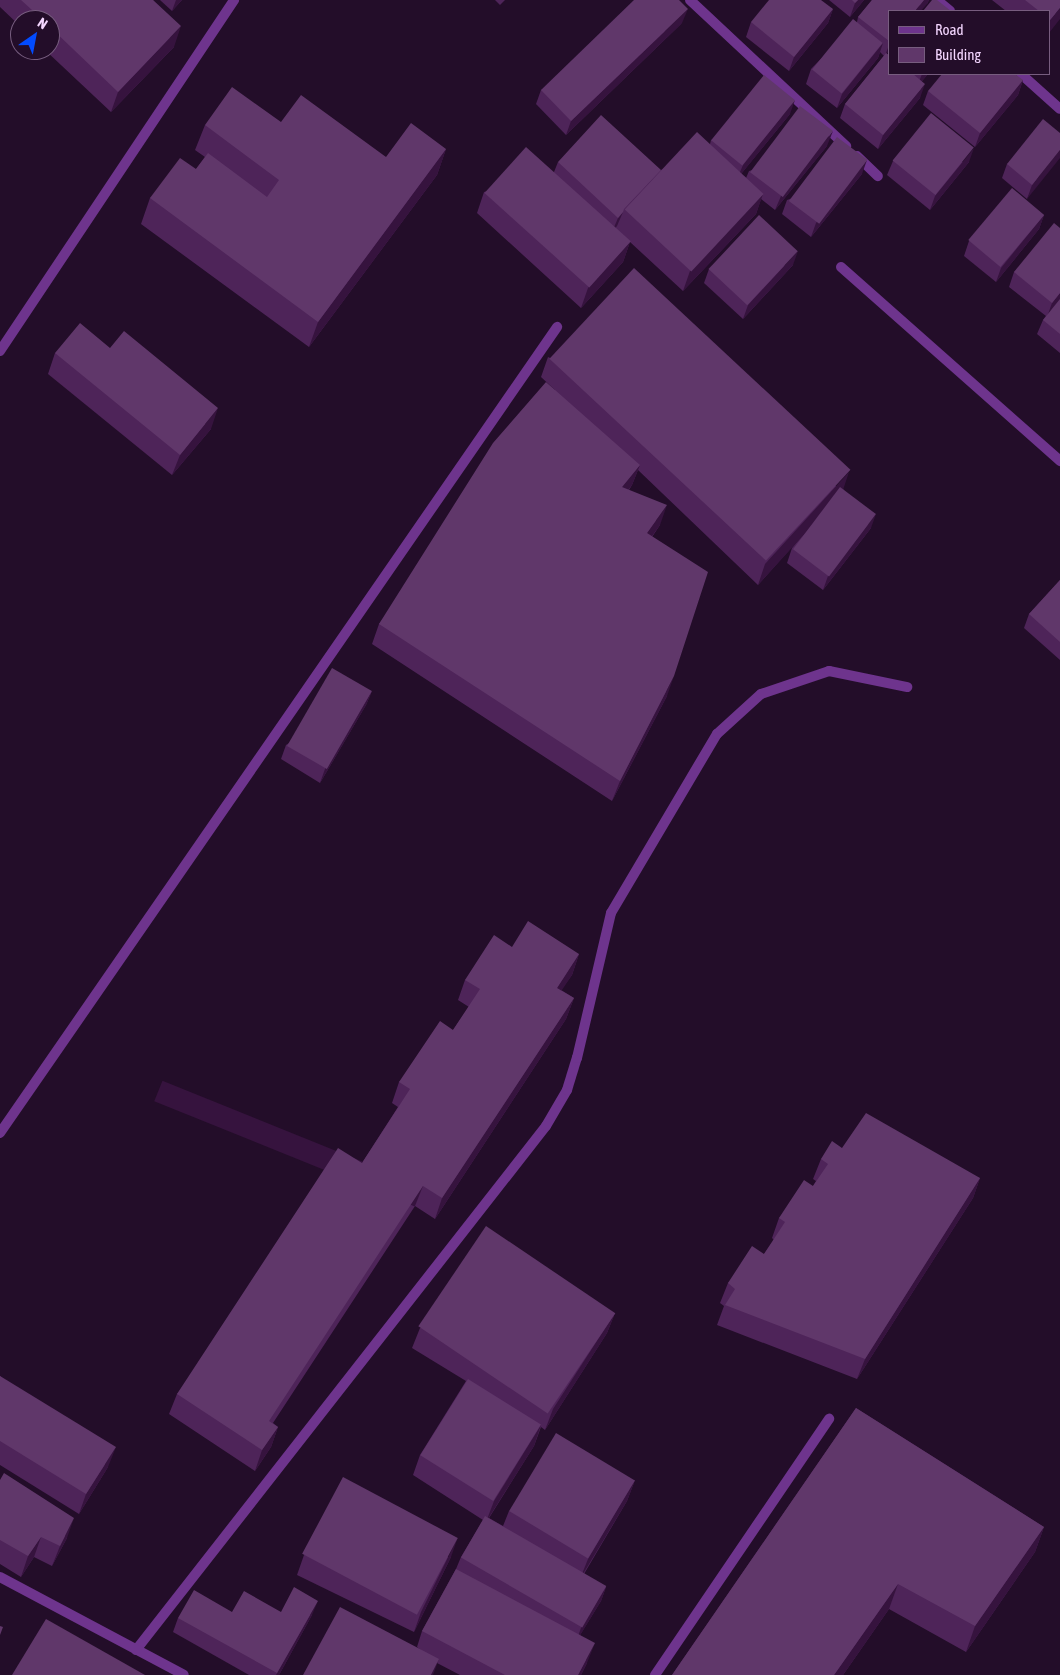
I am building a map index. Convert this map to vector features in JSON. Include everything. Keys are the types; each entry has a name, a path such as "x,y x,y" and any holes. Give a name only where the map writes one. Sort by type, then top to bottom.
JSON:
{"street":[{"path":"0,351 234,0"},
{"path":"690,0 878,176"},
{"path":"937,0 949,10"},
{"path":"1022,75 1060,108"},
{"path":"841,267 1060,460"},
{"path":"0,1132 557,327"},
{"path":"136,1650 546,1126 574,1066 611,913 717,734 761,694 829,672 907,686"},
{"path":"655,1675 829,1419"},
{"path":"0,1578 184,1675"}],"building":[{"path":"21,0 153,0 181,26 118,92 60,37 60,10 32,10"},
{"path":"634,0 679,0 688,9 571,121 541,90"},
{"path":"769,0 821,0 833,9 794,57 751,22"},
{"path":"872,0 924,0 916,10 888,10 888,40 858,17"},
{"path":"932,0 937,0 950,10 924,10"},
{"path":"1025,0 1060,0 1060,8 1050,20 1050,10 1038,10"},
{"path":"853,19 883,43 842,93 812,70"},
{"path":"886,53 888,54 888,75 914,75 925,84 883,135 845,104"},
{"path":"764,75 795,100 742,165 711,140"},
{"path":"941,75 1016,75 1023,80 980,133 928,91"},
{"path":"232,87 281,122 301,95 386,157 411,123 446,149 318,322 150,198 180,158 196,169 208,153 267,197 279,180 205,125"},
{"path":"800,106 833,131 783,197 750,172"},
{"path":"931,113 974,148 935,195 893,160"},
{"path":"601,115 661,170 624,209 618,218 558,162"},
{"path":"1043,119 1060,133 1060,150 1032,185 1007,164"},
{"path":"697,132 764,194 691,272 625,210"},
{"path":"837,137 867,160 819,224 789,201"},
{"path":"526,147 631,241 589,287 485,193"},
{"path":"1012,188 1044,215 1000,267 968,240"},
{"path":"759,215 798,251 747,305 709,269"},
{"path":"1054,223 1060,228 1060,293 1052,303 1014,272"},
{"path":"634,268 850,470 766,561 549,359"},
{"path":"1060,299 1060,334 1043,320"},
{"path":"80,323 110,348 124,331 218,408 180,455 55,353"},
{"path":"546,382 640,465 622,487 667,505 647,533 708,572 674,676 620,781 379,624 493,443"},
{"path":"840,487 876,514 829,576 793,549"},
{"path":"1060,580 1060,642 1029,614"},
{"path":"332,668 372,691 327,769 287,746"},
{"path":"528,921 579,954 557,988 574,998 442,1198 423,1186 269,1421 278,1427 262,1450 177,1394 338,1148 362,1163 410,1089 399,1082 440,1021 453,1030 480,989 465,980 494,935 512,947"},
{"path":"866,1113 980,1178 865,1359 725,1305 735,1289 728,1283 752,1246 764,1254 785,1222 779,1218 804,1180 813,1186 828,1164 821,1159 832,1141 842,1148"},
{"path":"486,1226 615,1313 548,1414 418,1326"},
{"path":"0,1376 116,1447 86,1494 0,1441"},
{"path":"468,1379 541,1425 493,1501 420,1455"},
{"path":"856,1408 1044,1527 975,1626 898,1584 834,1675 672,1675"},
{"path":"556,1433 635,1480 588,1558 509,1511"},
{"path":"4,1473 74,1518 60,1546 41,1537 28,1556 0,1540 0,1480"},
{"path":"343,1477 458,1538 417,1615 302,1554"},
{"path":"485,1516 606,1586 582,1628 461,1558"},
{"path":"456,1569 595,1643 578,1675 505,1675 422,1631"},
{"path":"294,1587 318,1601 277,1673 178,1618 194,1590 232,1612 244,1591 281,1612"},
{"path":"340,1607 439,1659 431,1675 303,1675"},
{"path":"46,1619 145,1675 12,1675"}]}
